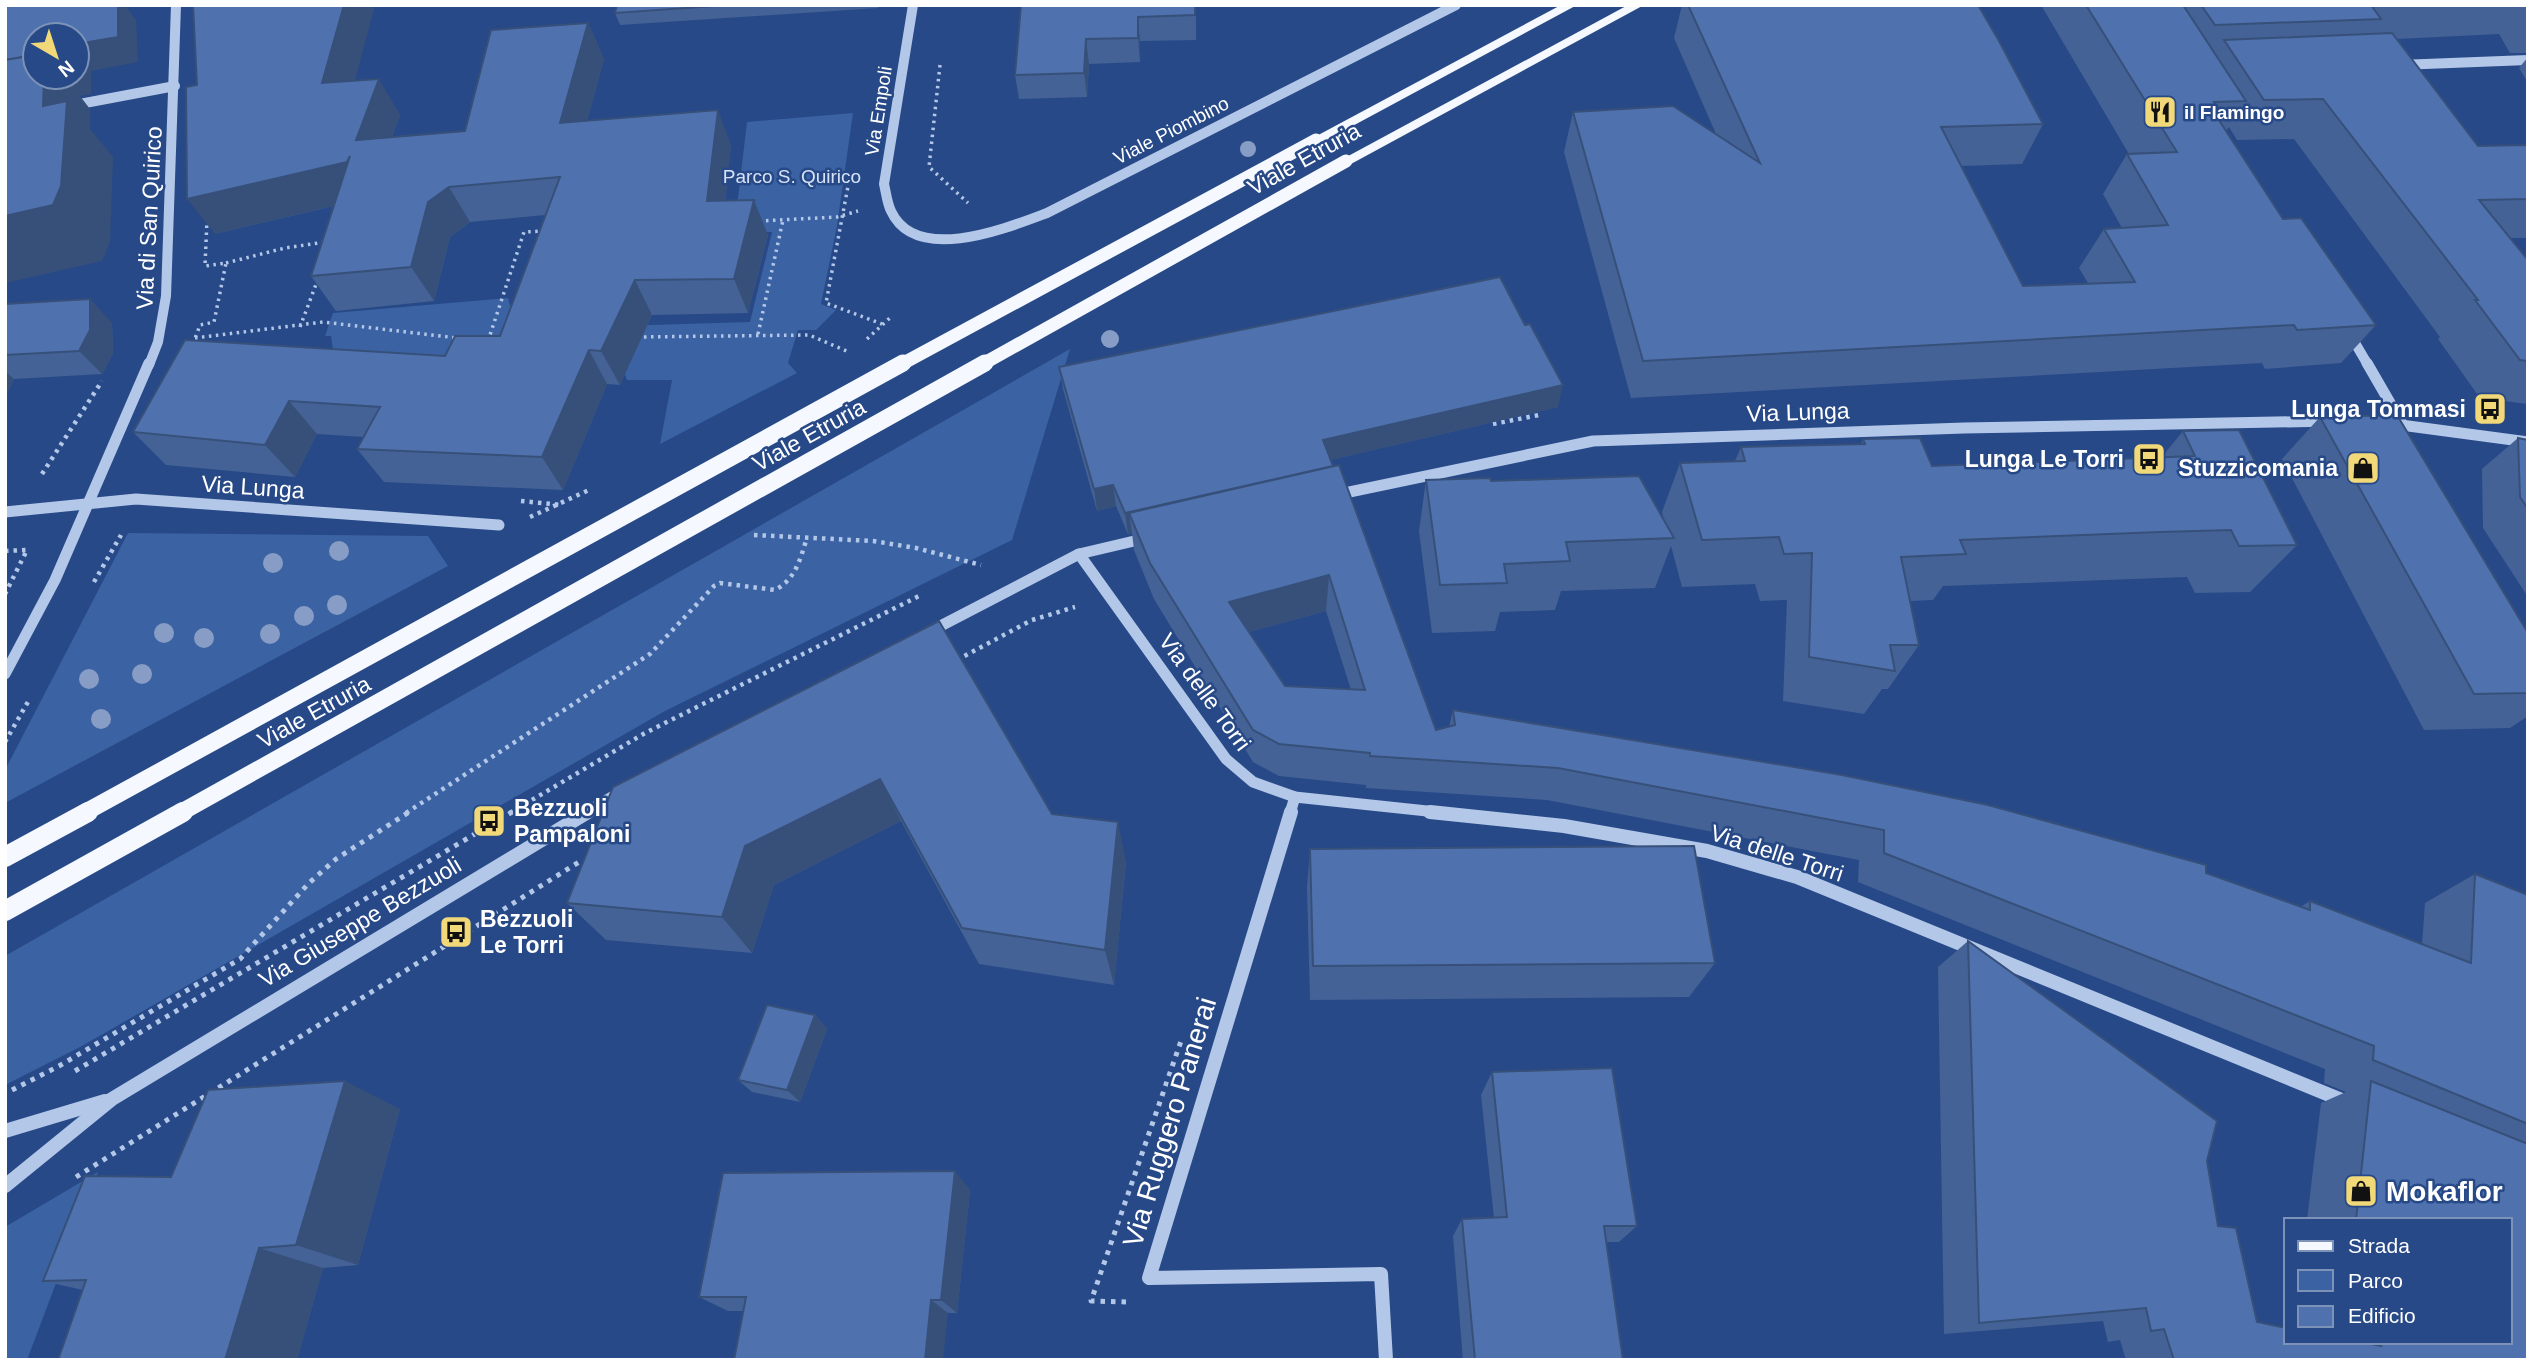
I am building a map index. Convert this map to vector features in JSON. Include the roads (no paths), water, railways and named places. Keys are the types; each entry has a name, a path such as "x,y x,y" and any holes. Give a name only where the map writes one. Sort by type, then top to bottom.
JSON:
{"main road":[{"name":"Viale Etruria","path":"5,857 1007,306 1571,5"},
{"name":"Viale Etruria","path":"5,911 1346,162 1639,5"}],"street":[{"name":"Via di San Quirico","path":"5,674 55,580 158,342 166,296 176,5"},
{"name":"Via Empoli","path":"895,220 886,204 884,184 913,5"},
{"name":"Viale Piombino","path":"895,220 909,232 946,240 971,238 1006,229 1047,213 1456,5"},
{"path":"2391,65 2528,60"},
{"path":"56,108 175,86"},
{"path":"2342,321 2405,429"},
{"name":"Via Lunga","path":"1321,498 1593,441 1964,428 2352,422"},
{"path":"2377,423 2405,429 2528,442"},
{"name":"Via Lunga","path":"5,512 136,499 499,525"},
{"path":"913,640 1079,554 1160,535"},
{"name":"Via delle Torri","path":"1079,554 1226,759 1253,782 1295,797 1564,826 1707,851 1797,877 2361,1108"},
{"name":"Via Giuseppe Bezzuoli","path":"5,1186 112,1099 638,781"},
{"name":"Via Ruggero Panerai","path":"1295,797 1149,1278 1381,1274 1386,1360"},
{"name":"Via Giuseppe Bezzuoli","path":"5,1131 112,1099"}],"place":[{"name":"il Flamingo","path":"2160,112"},
{"name":"Lunga Tommasi","path":"2490,409"},
{"name":"Lunga Le Torri","path":"2149,459"},
{"name":"Stuzzicomania","path":"2363,468"},
{"name":"Bezzuoli Pampaloni","path":"489,821"},
{"name":"Bezzuoli Le Torri","path":"456,932"},
{"name":"Mokaflor","path":"2361,1191"}],"park label":[{"name":"Parco S. Quirico","path":"792,176"}]}
